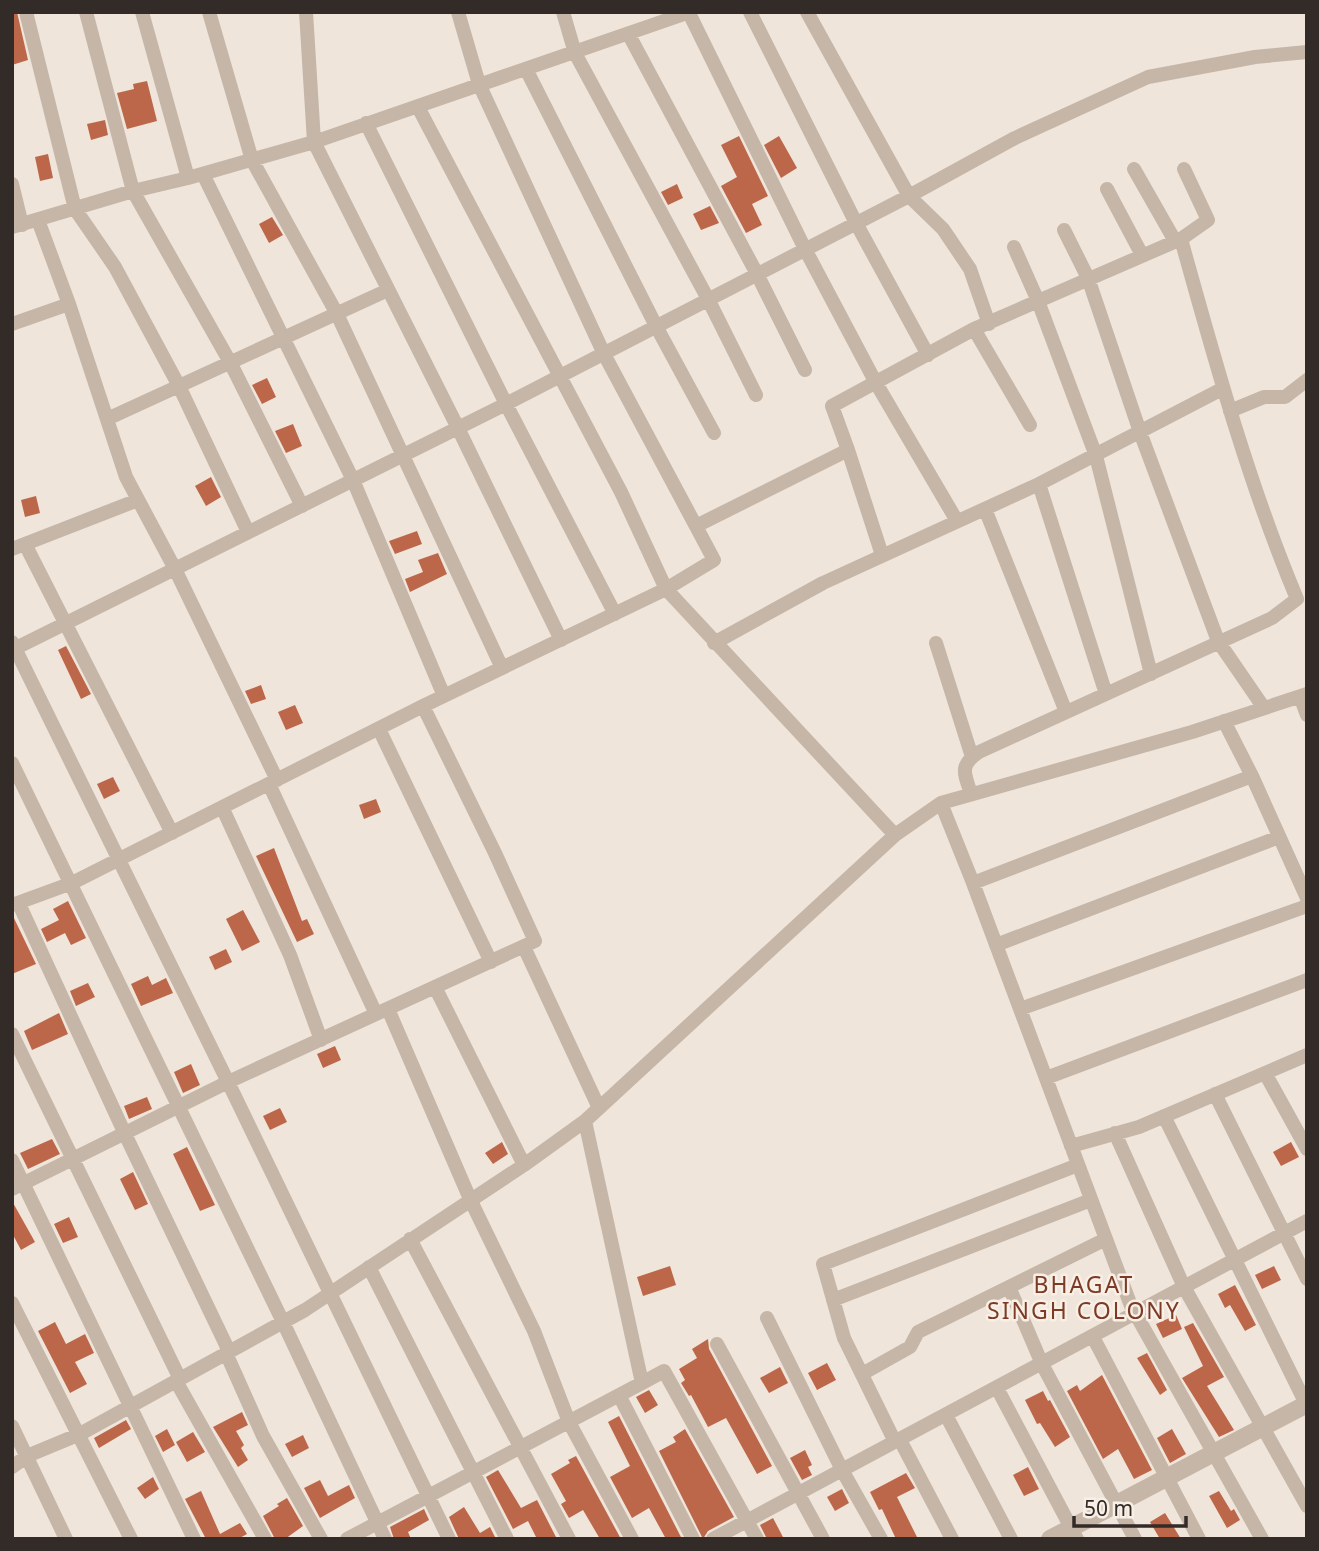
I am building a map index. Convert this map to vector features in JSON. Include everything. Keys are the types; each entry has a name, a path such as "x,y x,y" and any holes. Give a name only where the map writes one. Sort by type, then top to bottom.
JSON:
{"street":[{"path":"26,12 75,209 115,267 179,386 248,532"},
{"path":"86,12 133,191 230,362 302,506"},
{"path":"142,12 188,178"},
{"path":"209,12 252,160 337,314 502,668"},
{"path":"306,12 314,142 561,640"},
{"path":"321,1539 263,1436 226,1353 227,1347 16,905 72,883 423,706 666,589 714,560 604,354 479,84 458,12"},
{"path":"563,12 575,53 708,299 755,395"},
{"path":"12,184 17,226 133,191 314,142 629,35 664,17 690,12 806,249 876,383 957,522"},
{"path":"750,12 856,223 928,355"},
{"path":"807,12 909,196 943,229 970,269 989,324"},
{"path":"629,35 757,274 805,370"},
{"path":"449,1539 229,1082 13,647 67,623 506,404 909,196 1015,138 1148,76 1255,57 1307,52"},
{"path":"526,69 656,326 714,433"},
{"path":"418,107 621,492 666,589 895,835"},
{"path":"366,123 506,404 615,614"},
{"path":"971,794 964,769 972,757 1272,618 1297,599 1271,538 1222,389 1178,240 1134,169"},
{"path":"883,555 832,406 974,329 1178,240 1208,220 1184,170"},
{"path":"203,174 353,480 444,696"},
{"path":"1107,188 1142,255"},
{"path":"38,220 69,304 126,477 175,569 273,782 534,1331 569,1422 632,1539"},
{"path":"1065,230 1088,278 1140,432 1218,641 1264,708"},
{"path":"1014,247 1038,301 1096,456 1151,674"},
{"path":"107,419 388,290"},
{"path":"12,324 69,304"},
{"path":"974,329 1030,425"},
{"path":"1230,411 1264,397 1285,397 1307,380"},
{"path":"714,643 823,583 1039,484 1222,389"},
{"path":"696,526 848,450"},
{"path":"1039,484 1105,694"},
{"path":"138,500 19,546 67,623 172,832"},
{"path":"985,509 1066,712"},
{"path":"936,643 972,757"},
{"path":"12,1467 27,1456 80,1434 283,1322 524,1165 585,1121 895,835 941,803 1224,721 1304,695 1307,715"},
{"path":"18,1186 229,1082 535,941 423,706"},
{"path":"1224,721 1307,898"},
{"path":"379,729 491,962"},
{"path":"12,763 385,1539"},
{"path":"973,883 1252,776"},
{"path":"941,803 1134,1314 1262,1539"},
{"path":"222,807 290,955 321,1040"},
{"path":"996,945 1279,837"},
{"path":"1020,1009 1307,906"},
{"path":"524,947 599,1108"},
{"path":"1046,1078 1307,980"},
{"path":"435,987 524,1165"},
{"path":"12,1034 178,1380 265,1539"},
{"path":"1071,1146 1164,1116 1307,1055"},
{"path":"1265,1073 1307,1149"},
{"path":"1215,1094 1307,1279"},
{"path":"1050,1539 1074,1533 1116,1504 1307,1405 1164,1116"},
{"path":"585,1121 642,1383"},
{"path":"1115,1133 1184,1287 1307,1506"},
{"path":"12,1160 18,1186 194,1539"},
{"path":"952,1539 844,1338 822,1264 1078,1165"},
{"path":"833,1300 1091,1200"},
{"path":"713,1539 798,1491 997,1388 1307,1221"},
{"path":"410,1239 569,1539"},
{"path":"862,1374 910,1347 918,1332 1106,1239"},
{"path":"369,1266 507,1539"},
{"path":"1009,1287 1042,1364 1135,1539"},
{"path":"12,1303 131,1539"},
{"path":"767,1318 842,1470 881,1539"},
{"path":"1093,1337 1199,1539"},
{"path":"717,1344 823,1539"},
{"path":"346,1539 664,1371 757,1539"},
{"path":"997,1388 1074,1533"},
{"path":"620,1395 693,1539"},
{"path":"946,1415 1011,1539"},
{"path":"12,1426 66,1539"}],"building":[{"path":"12,12 17,12 28,60 12,65"},
{"path":"147,81 157,121 127,129 117,93 134,89 133,84"},
{"path":"105,120 108,135 91,140 87,124"},
{"path":"739,136 768,196 752,204 762,225 746,233 721,186 737,177 721,145"},
{"path":"779,136 797,168 781,178 764,145"},
{"path":"48,154 53,178 40,181 35,157"},
{"path":"677,184 683,198 668,205 661,192"},
{"path":"710,206 719,223 701,230 693,214"},
{"path":"272,217 283,235 269,243 259,224"},
{"path":"267,378 276,397 262,404 252,385"},
{"path":"293,424 302,446 286,453 275,431"},
{"path":"211,477 221,497 206,506 195,486"},
{"path":"36,496 40,513 25,517 21,500"},
{"path":"417,531 422,544 395,554 389,541"},
{"path":"438,553 447,574 410,592 405,579 423,572 418,560"},
{"path":"66,646 91,694 81,699 58,650"},
{"path":"261,685 266,699 251,704 245,691"},
{"path":"295,705 303,723 286,730 278,712"},
{"path":"113,777 120,791 104,799 97,784"},
{"path":"376,799 381,812 364,819 359,805"},
{"path":"274,848 302,921 307,919 314,934 297,942 256,856"},
{"path":"68,901 86,938 71,945 65,933 47,942 41,929 59,920 53,909"},
{"path":"243,910 260,942 242,951 226,919"},
{"path":"12,914 36,964 12,974"},
{"path":"226,949 232,962 215,970 209,957"},
{"path":"148,976 152,985 166,978 173,993 141,1006 131,984"},
{"path":"88,983 95,997 76,1006 70,991"},
{"path":"59,1013 68,1034 32,1050 24,1031"},
{"path":"335,1046 341,1060 323,1068 317,1054"},
{"path":"191,1064 200,1085 183,1093 174,1072"},
{"path":"147,1097 152,1109 129,1119 124,1106"},
{"path":"280,1108 287,1122 270,1130 263,1116"},
{"path":"52,1139 60,1154 28,1169 20,1153"},
{"path":"502,1142 508,1154 493,1164 485,1153"},
{"path":"1291,1142 1299,1157 1281,1166 1273,1152"},
{"path":"187,1147 215,1205 200,1211 173,1154"},
{"path":"133,1172 148,1204 135,1210 120,1179"},
{"path":"12,1201 35,1242 21,1250 12,1233"},
{"path":"69,1217 78,1237 63,1243 54,1224"},
{"path":"670,1266 676,1285 643,1296 637,1277"},
{"path":"1274,1266 1281,1280 1262,1289 1255,1275"},
{"path":"1235,1285 1256,1325 1245,1331 1230,1305 1225,1308 1218,1294"},
{"path":"1176,1315 1182,1329 1163,1338 1156,1324"},
{"path":"55,1322 66,1344 85,1334 94,1353 75,1362 87,1384 70,1393 38,1331"},
{"path":"1193,1323 1224,1377 1207,1386 1234,1430 1219,1437 1182,1378 1203,1366 1184,1327"},
{"path":"708,1339 709,1349 772,1466 757,1474 726,1418 708,1427 691,1395 689,1396 681,1383 685,1380 679,1369 697,1358 692,1349"},
{"path":"1147,1353 1167,1390 1160,1395 1137,1358"},
{"path":"827,1363 836,1380 817,1390 808,1373"},
{"path":"780,1367 788,1383 769,1393 760,1378"},
{"path":"1102,1375 1152,1470 1134,1479 1118,1449 1103,1459 1067,1391 1077,1385 1080,1391"},
{"path":"649,1390 658,1405 645,1413 636,1397"},
{"path":"1043,1391 1070,1437 1055,1447 1040,1423 1037,1424 1025,1400"},
{"path":"242,1412 248,1425 236,1431 248,1460 238,1467 213,1427"},
{"path":"619,1416 682,1539 666,1539 649,1508 632,1518 610,1477 630,1466 608,1422"},
{"path":"126,1420 131,1429 99,1448 94,1438"},
{"path":"167,1429 175,1445 163,1452 155,1436"},
{"path":"685,1429 734,1517 708,1531 703,1539 659,1451 676,1442 673,1437"},
{"path":"1172,1429 1186,1454 1170,1463 1157,1438"},
{"path":"193,1432 205,1452 187,1462 176,1442"},
{"path":"303,1435 309,1448 292,1457 285,1444"},
{"path":"805,1450 812,1465 808,1467 812,1475 802,1480 790,1458"},
{"path":"576,1456 621,1539 600,1539 583,1510 569,1518 561,1504 566,1501 551,1474 570,1463 568,1460"},
{"path":"1028,1467 1039,1489 1024,1496 1013,1475"},
{"path":"498,1470 521,1508 537,1500 557,1539 537,1539 528,1521 513,1529 486,1477"},
{"path":"906,1473 915,1488 897,1497 918,1539 896,1539 882,1509 879,1510 870,1492"},
{"path":"153,1477 159,1489 145,1499 137,1488"},
{"path":"320,1480 328,1496 349,1485 355,1498 320,1518 304,1488"},
{"path":"842,1489 849,1503 835,1511 827,1497"},
{"path":"201,1491 220,1534 240,1523 247,1534 238,1539 206,1539 185,1499"},
{"path":"1219,1491 1240,1520 1227,1528 1209,1496"},
{"path":"287,1498 303,1526 285,1539 275,1539 263,1516"},
{"path":"464,1507 480,1533 490,1527 496,1539 459,1539 449,1517"},
{"path":"424,1509 429,1520 408,1532 411,1539 394,1539 390,1527"},
{"path":"1165,1513 1181,1539 1160,1539 1150,1522"},
{"path":"773,1518 784,1539 767,1539 760,1525"}],"district":[{"name":"BHAGAT SINGH COLONY","path":"1084,1298"}]}
